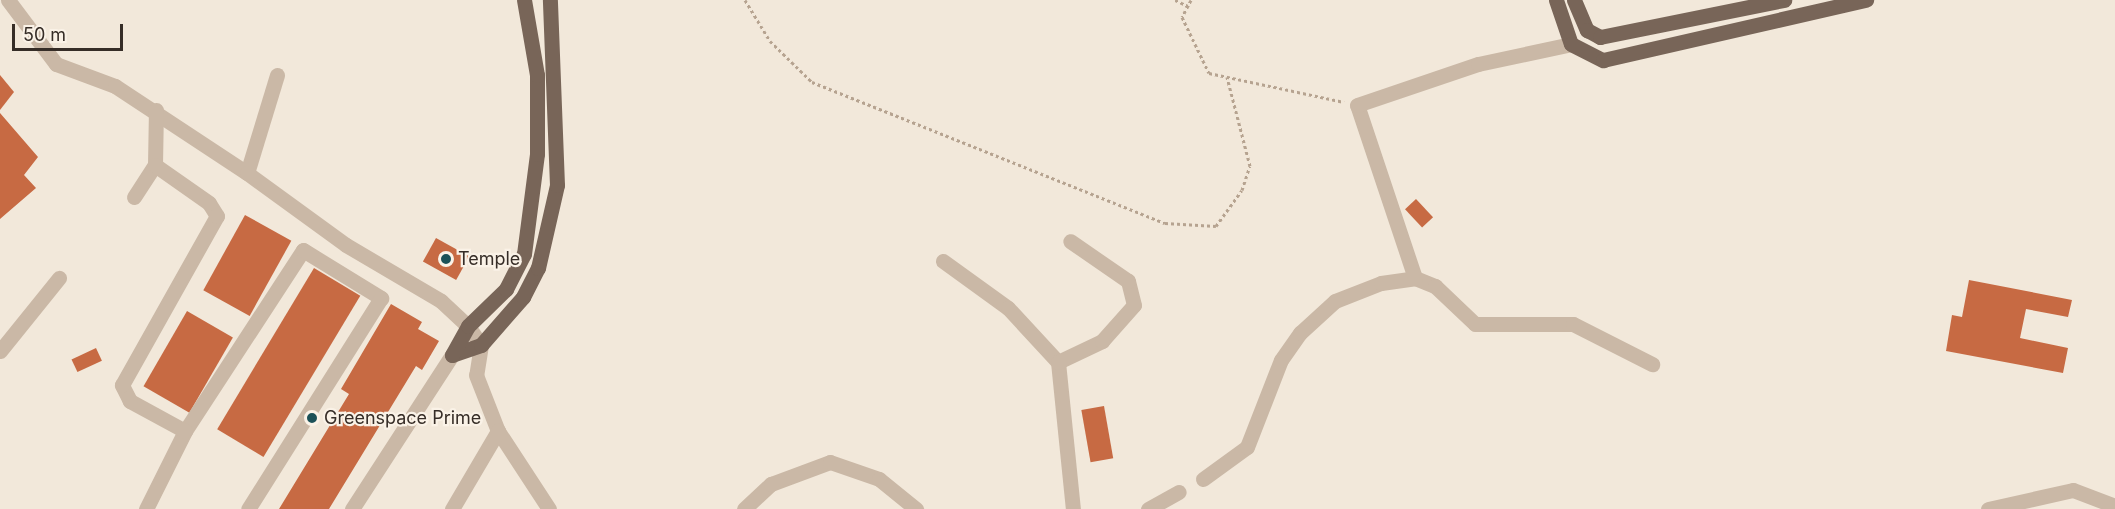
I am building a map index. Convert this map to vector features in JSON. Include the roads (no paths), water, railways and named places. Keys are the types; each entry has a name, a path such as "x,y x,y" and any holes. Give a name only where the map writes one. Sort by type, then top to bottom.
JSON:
{"main road":[{"path":"452,355 468,326 506,289 524,254 531,217 537,75 524,0"},
{"path":"452,355 481,345 523,297 538,268 557,185 550,0"},
{"path":"1556,0 1571,44 1602,60 1866,0"},
{"path":"1574,0 1577,17 1600,37 1748,4 1784,0"}],"street":[{"path":"8,0 56,64 156,110 247,172 346,245 441,301 468,326 481,345 476,375 498,431 549,509"},
{"path":"1415,278 1357,105 1478,64 1571,44"},
{"path":"247,172 277,75"},
{"path":"134,197 155,165 156,110"},
{"path":"155,165 209,203 217,216 122,385 130,401 185,431"},
{"path":"1058,362 1102,340 1134,305 1128,281 1070,241"},
{"path":"146,509 185,431 303,250 381,298 248,509"},
{"path":"943,261 1008,308 1058,362 1073,509"},
{"path":"0,351 59,278"},
{"path":"1203,479 1247,447 1281,360 1300,333 1335,302 1381,283 1415,278 1435,286 1475,324 1573,324 1652,364"},
{"path":"352,509 452,355"},
{"path":"452,509 498,431"},
{"path":"744,509 771,484 830,462 879,479 916,509"},
{"path":"1988,509 2073,490 2115,506"},
{"path":"1148,509 1179,492"}],"place":[{"name":"Temple","path":"446,259"},
{"name":"Greenspace Prime","path":"312,418"}]}
